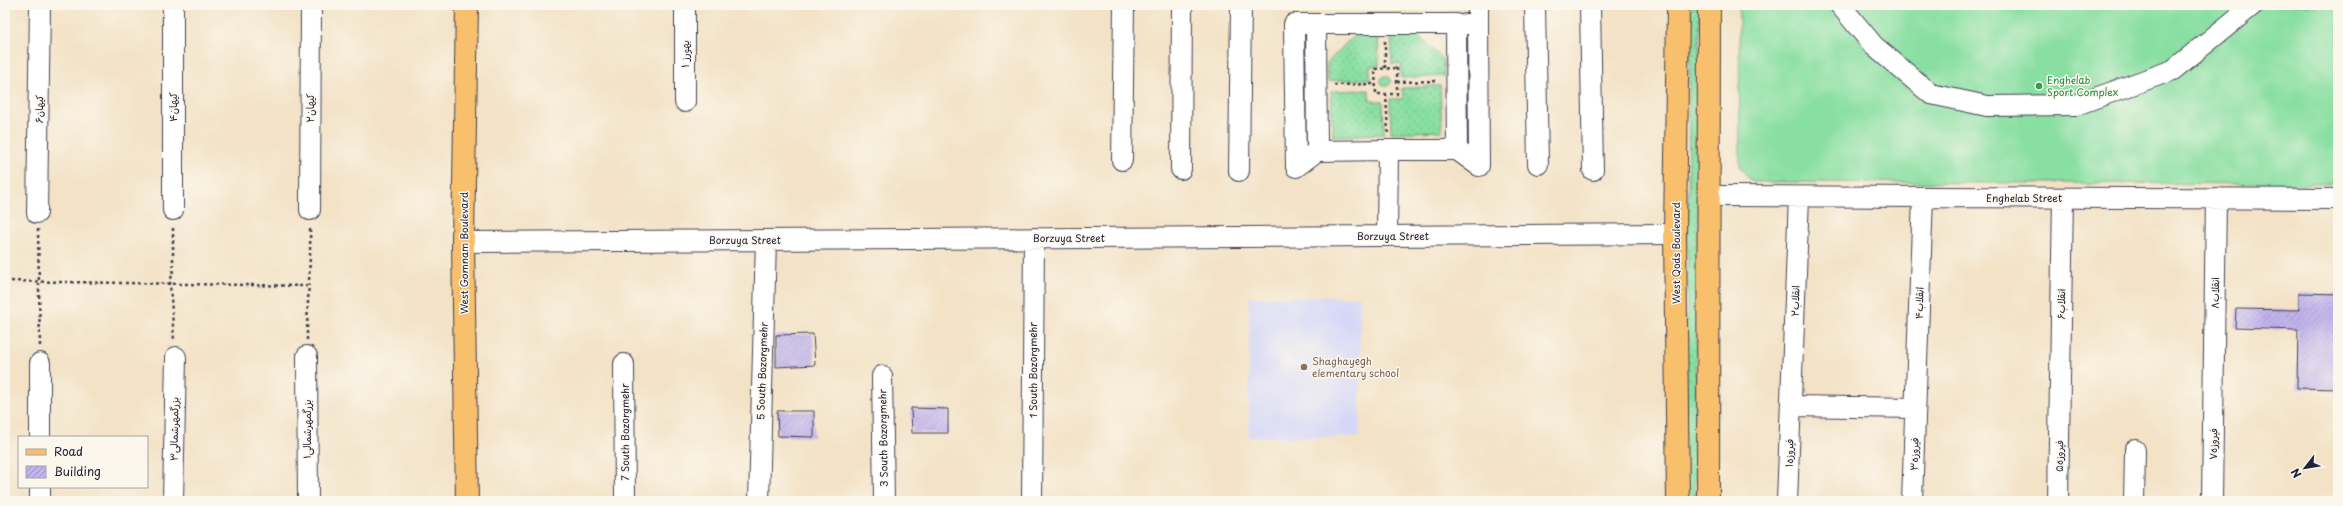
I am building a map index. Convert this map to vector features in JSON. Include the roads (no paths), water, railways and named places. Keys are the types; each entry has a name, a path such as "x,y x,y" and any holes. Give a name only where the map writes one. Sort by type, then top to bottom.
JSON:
{"main road":[{"name":"West Gomnam Boulevard","path":"467,5 463,242 467,501"},
{"name":"West Qods Boulevard","path":"1678,5 1675,234 1678,501"},
{"path":"1708,501 1710,196 1709,5"}],"street":[{"name":"کیهان۶","path":"37,213 40,5"},
{"name":"کیهان۴","path":"173,5 174,210"},
{"name":"کیهان۲","path":"310,210 311,5"},
{"name":"بهورز ۱","path":"685,5 685,102"},
{"path":"1122,160 1124,5"},
{"path":"1181,169 1182,5"},
{"path":"1239,171 1241,5"},
{"path":"1535,5 1538,164"},
{"path":"1590,5 1593,170"},
{"path":"1840,5 1874,46 1931,94 1987,106 2076,105 2173,70 2253,5"},
{"path":"1478,14 1479,166 1457,150 1317,150 1296,166 1294,24 1456,24 1478,14"},
{"path":"1316,24 1317,150"},
{"path":"1456,24 1457,150"},
{"path":"1387,236 1388,150"},
{"name":"Enghelab Street","path":"1710,196 2338,199"},
{"name":"انقلاب۲","path":"1791,406 1800,196"},
{"name":"انقلاب۴","path":"1915,408 1923,197"},
{"name":"انقلاب۶","path":"2059,411 2063,198"},
{"name":"انقلاب۸","path":"2214,387 2216,198"},
{"name":"Borzuya Street","path":"463,242 1675,234"},
{"name":"1 South Bozorgmehr","path":"1032,501 1034,238"},
{"name":"5 South Bozorgmehr","path":"758,501 766,240"},
{"name":"بزرگمهرشمالی۱","path":"307,356 308,501"},
{"name":"بزرگمهرشمالی۳","path":"173,501 176,357"},
{"path":"40,363 40,436"},
{"name":"7 South Bozorgmehr","path":"624,364 625,501"},
{"name":"3 South Bozorgmehr","path":"882,376 884,501"},
{"name":"فیروزه۷","path":"2212,501 2214,387"},
{"path":"1791,406 1915,408"},
{"name":"فیروزه۱","path":"1788,501 1791,406"},
{"name":"فیروزه۳","path":"1912,501 1915,408"},
{"name":"فیروزه۵","path":"2058,501 2059,411"},
{"path":"2134,501 2135,450"},
{"path":"40,488 40,501"}],"place":[{"name":"Enghelab Sport Complex","path":"2039,86"},
{"name":"Shaghayegh elementary school","path":"1304,367"}]}
